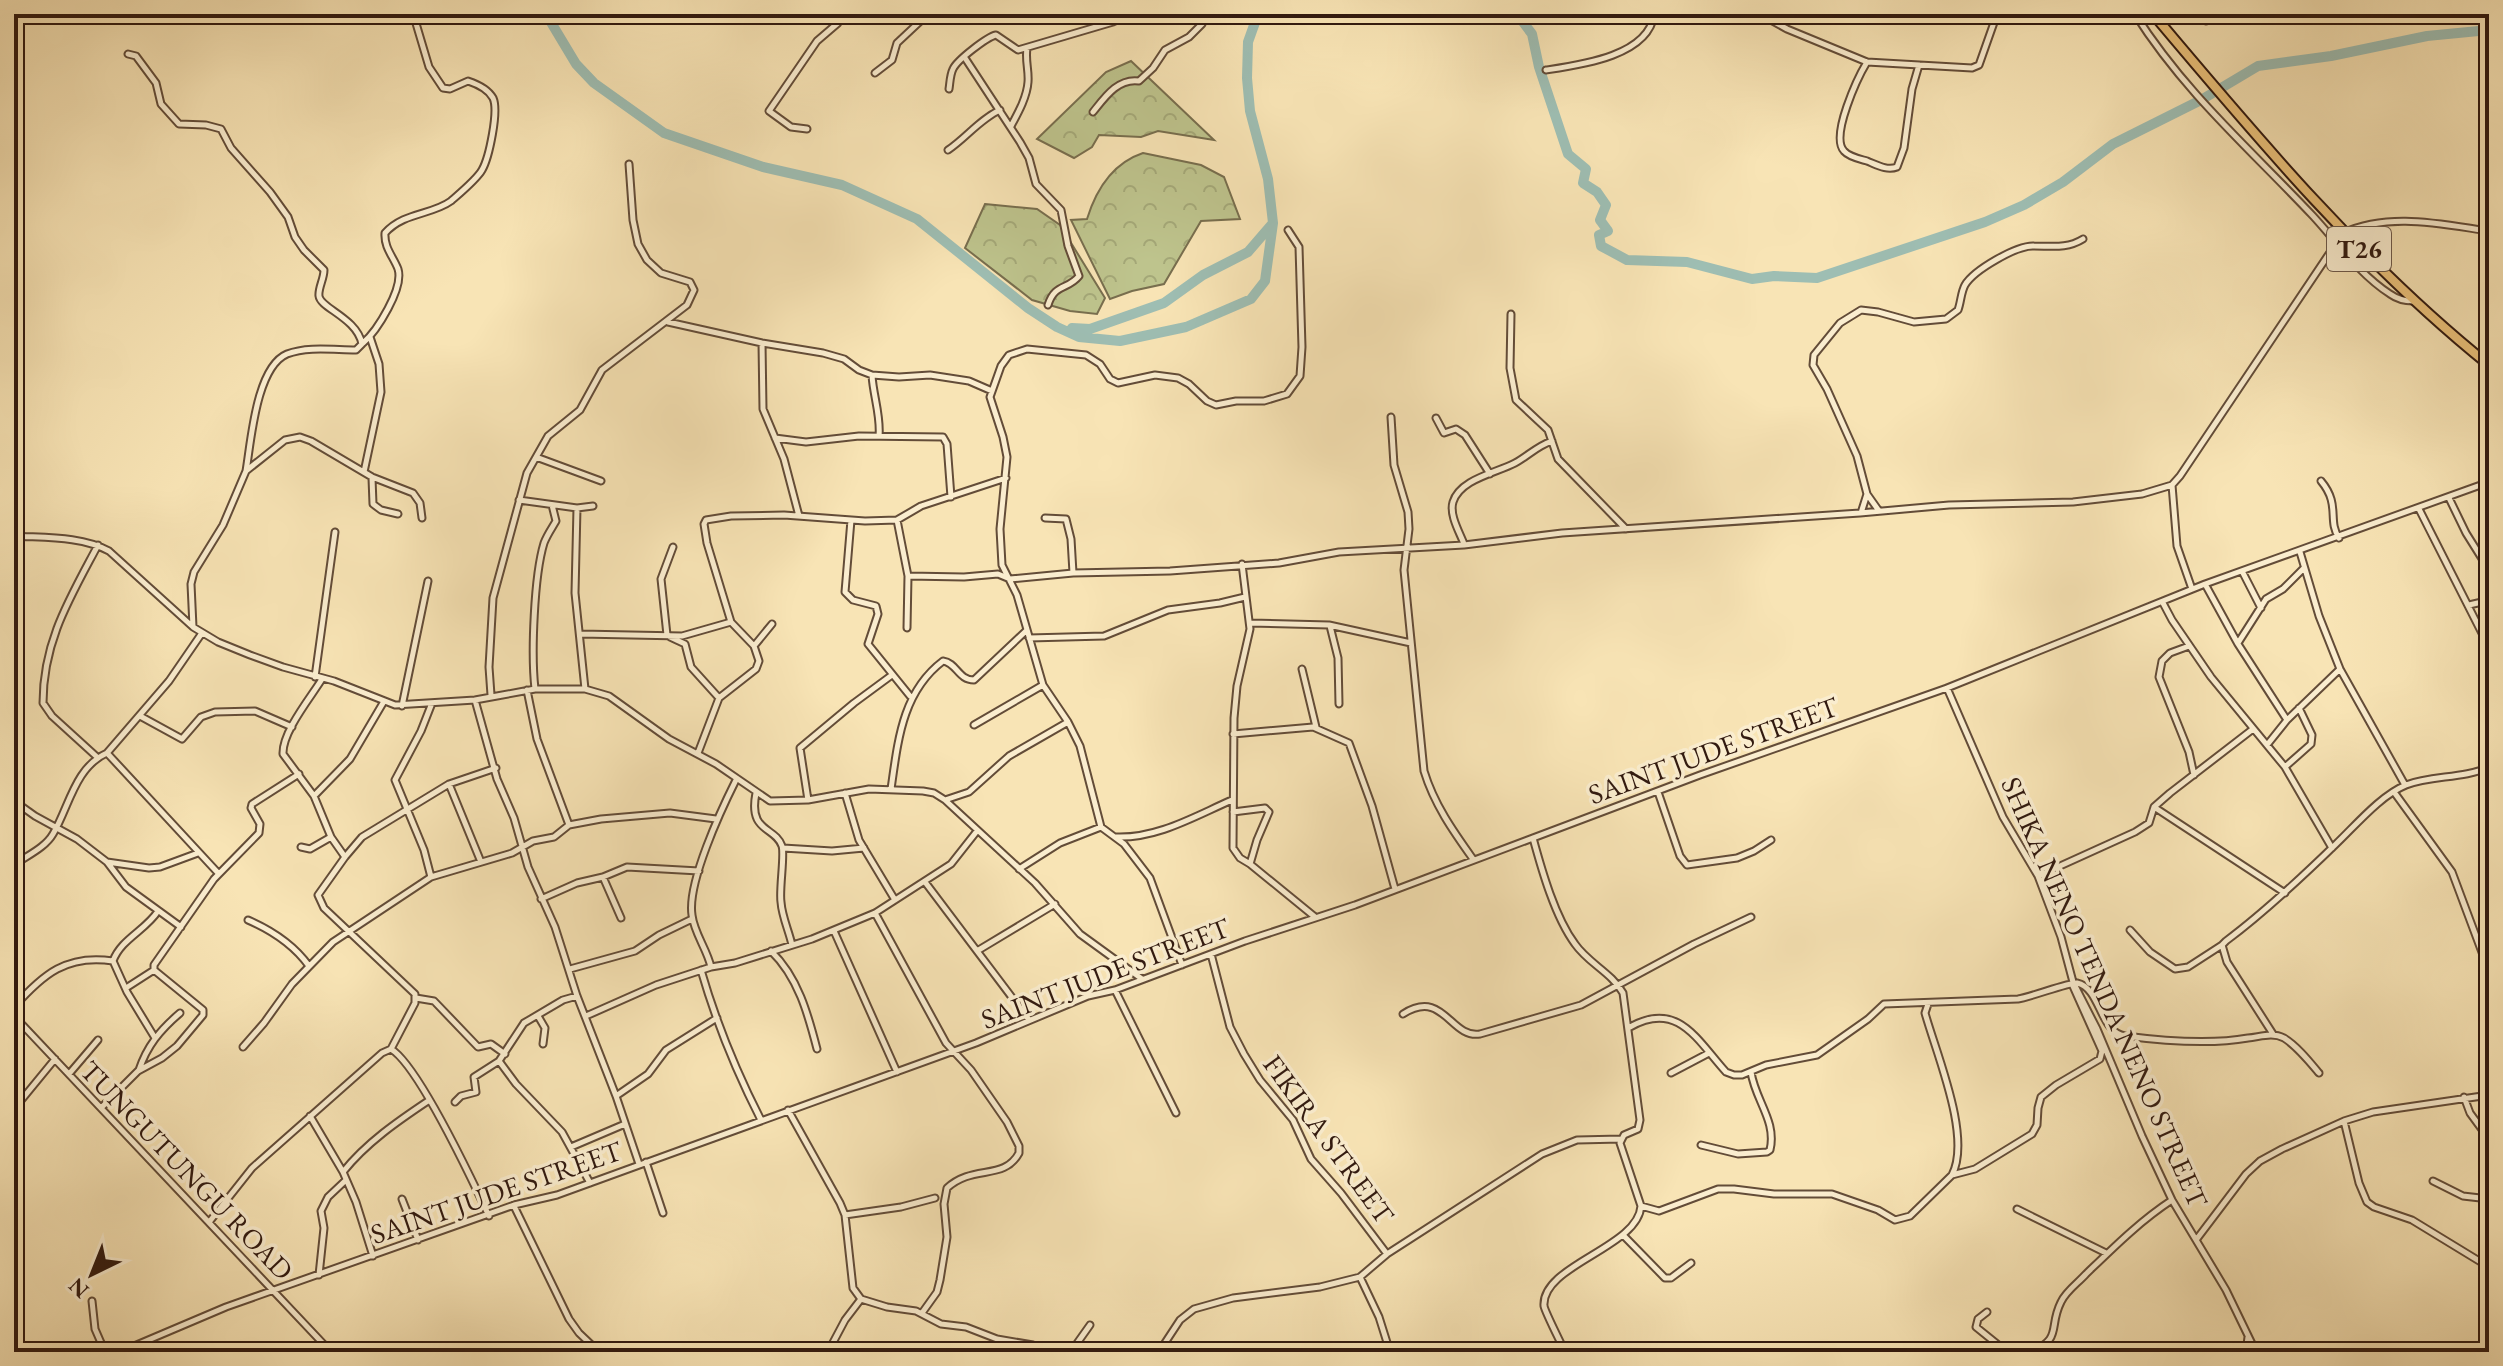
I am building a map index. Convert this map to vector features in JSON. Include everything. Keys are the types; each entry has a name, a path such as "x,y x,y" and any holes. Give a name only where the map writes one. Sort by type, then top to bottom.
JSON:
{"highway":[{"name":"T26","path":"2153,14 2343,233 2414,301 2489,365"}],"street":[{"path":"807,129 791,127 769,111 817,41 838,23 842,14"},
{"path":"875,73 892,60 897,43 928,14"},
{"path":"949,89 953,69 984,38 996,35 1012,48 1027,48 1130,14"},
{"path":"1093,112 1114,88 1129,80 1139,81 1165,50 1197,31 1202,24 1198,14"},
{"path":"1546,70 1580,65 1621,51 1649,32 1654,14"},
{"path":"1760,14 1787,29 1867,62 1972,68 1979,65 1997,14"},
{"path":"2135,14 2183,79 2336,243 2388,293 2397,299 2414,301"},
{"path":"2200,14 2206,21"},
{"path":"193,627 191,584 194,572 223,525 246,471 260,395 277,362 287,354 325,349 356,350 370,337 392,299 399,278 397,266 385,243 385,233 412,216 448,203 476,178 485,163 495,103 490,93 468,81 450,89 443,88 429,67 415,20"},
{"path":"1011,126 1028,85 1024,65 1027,48"},
{"path":"128,54 136,56 156,83 161,104 179,124 213,126 223,132 231,148 288,217 295,237 304,250 324,270 319,296 322,303 358,330 362,344"},
{"path":"965,58 1011,126 1029,158 1036,184 1061,210 1068,246 1079,269 1077,279 1057,289 1048,305"},
{"path":"1867,62 1844,113 1840,143 1842,149 1851,155 1889,169 1897,167 1902,156 1912,89 1919,65"},
{"path":"948,150 966,138 990,114 1000,110"},
{"path":"491,695 489,667 493,598 523,483 536,457 548,436 580,410 602,370 636,341 667,322 692,298 693,285 690,282 655,270 638,244 629,164"},
{"path":"2192,589 2177,546 2172,485 2343,233 2363,224 2389,220 2489,231"},
{"path":"1182,965 1150,878 1124,844 1101,827 1083,754 1068,722 1043,685 1010,579 1002,565 1005,446 990,397 1001,366 1009,355 1027,349 1091,356 1110,379 1118,383 1155,375 1178,378 1216,405 1264,401 1287,394 1300,376 1302,347 1299,247 1288,230"},
{"path":"1879,511 1867,494 1857,456 1812,360 1814,355 1840,323 1861,310 1914,322 1946,319 1958,310 1963,288 1970,279 2007,255 2021,247 2066,247 2083,239"},
{"path":"1511,314 1509,346 1516,400 1548,430 1558,459 1626,529"},
{"path":"667,322 839,357 872,375 930,375 969,381 992,391"},
{"path":"364,472 381,392 379,364 370,337"},
{"path":"762,343 765,372 762,401 792,484 799,516"},
{"path":"872,375 880,423 879,436"},
{"path":"1391,417 1394,465 1408,512 1404,570 1422,725 1424,771 1444,815 1473,859"},
{"path":"1436,418 1444,433 1456,429 1465,435 1490,474"},
{"path":"775,438 806,442 879,436 943,437 947,444 951,497"},
{"path":"246,471 277,445 300,437 372,477 413,493 420,503 422,518"},
{"path":"1464,545 1454,518 1453,503 1472,482 1511,465 1552,441"},
{"path":"536,457 601,481"},
{"path":"372,477 373,504 381,510 398,514"},
{"path":"698,753 719,698 758,666 754,646 731,622 707,543 706,520 731,516 799,516 897,520 921,506 1006,478"},
{"path":"2321,481 2334,504 2334,529 2339,538"},
{"name":"SAINT JUDE STREET","path":"120,1352 226,1307 514,1205 590,1183 952,1052 1088,996 1115,990 1316,918 1947,688 2205,584 2488,484"},
{"path":"908,576 998,574 1010,579 1073,573 1170,571 1279,563 1339,552 1464,545 1562,533 1949,505 2073,502 2142,494 2172,485"},
{"path":"1860,513 1867,494"},
{"path":"2449,498 2486,565 2486,597 2482,602 2469,605"},
{"path":"519,500 577,508 593,506"},
{"path":"535,689 532,666 539,575 544,543 556,521 552,505"},
{"path":"577,508 575,593 585,689"},
{"path":"2419,509 2489,647"},
{"path":"1045,518 1066,519 1073,573"},
{"path":"851,520 845,592 853,600 876,606 878,614 868,644 910,696"},
{"path":"897,520 908,576 907,628"},
{"path":"335,532 319,678 282,748 283,754 314,796 331,837 345,857"},
{"path":"14,536 66,539 98,545 202,633 250,655 365,692 383,703 402,706 475,700 535,689 585,689 622,703 661,734 698,753 770,801 808,800 869,789 934,793 1019,869 1080,934 1142,979"},
{"path":"97,757 52,716 43,703 43,695 47,652 67,604 98,545"},
{"path":"664,635 661,579 673,547"},
{"path":"2300,552 2340,669 2405,785"},
{"path":"2486,565 2489,556"},
{"path":"1242,564 1250,623 1237,686 1233,734 1233,848 1240,858 1316,918"},
{"path":"2238,644 2266,599 2283,589 2304,568"},
{"path":"2242,571 2261,608"},
{"path":"402,706 428,581"},
{"path":"2205,584 2238,644 2287,720"},
{"path":"1029,638 1104,636 1180,607 1245,597"},
{"path":"2163,603 2189,646 2285,767 2332,848"},
{"path":"580,634 682,636 731,622"},
{"path":"1250,623 1329,625 1411,643"},
{"path":"754,646 772,624"},
{"path":"1329,625 1338,658 1339,704"},
{"path":"891,789 910,696 929,673 943,661 950,663 963,678 974,680 1027,630"},
{"path":"14,865 48,841 77,783 97,757 107,753 140,716 202,633"},
{"path":"664,635 685,644 691,667 719,698"},
{"path":"2189,646 2170,653 2162,661 2159,677 2189,752 2194,775"},
{"path":"1302,669 1316,728"},
{"path":"2267,745 2287,720 2340,669"},
{"path":"808,800 800,748 892,675"},
{"path":"974,725 1043,685"},
{"name":"SHIKA NENO TENDA NENO STREET","path":"1947,688 2003,817 2038,876 2061,937 2072,983 2097,1029 2172,1200 2226,1290 2256,1352"},
{"path":"527,690 537,739 569,825"},
{"path":"475,700 497,779 514,818 521,846 555,927 625,1124 663,1213"},
{"path":"14,701 18,711 14,732"},
{"path":"314,796 350,759 383,703"},
{"path":"431,877 424,850 395,780 432,703"},
{"path":"2285,767 2311,744 2312,735 2299,708"},
{"path":"140,716 182,739 201,717 215,712 255,711 292,727"},
{"path":"945,800 969,792 1009,756 1068,722"},
{"path":"1233,734 1316,728 1346,740 1352,747 1380,831 1395,889"},
{"path":"2038,876 2149,823 2154,807 2253,729"},
{"path":"107,753 219,874"},
{"path":"2130,930 2150,952 2175,969 2188,967 2222,945 2285,893 2394,792 2405,785 2469,774 2489,767"},
{"path":"496,768 449,784 362,837 321,889 318,899 404,982 416,998 434,1001 478,1047 491,1044 505,1054"},
{"path":"154,970 154,965 194,904 259,833 261,828 252,804 299,774"},
{"path":"711,967 692,919 692,897 716,819 736,780"},
{"path":"449,784 481,862"},
{"path":"1658,792 1680,856 1687,865 1737,858 1771,840"},
{"path":"2394,792 2452,872 2486,955 2489,971"},
{"path":"756,793 754,805 760,825 783,848 781,903 792,945"},
{"path":"845,793 856,832 895,900"},
{"path":"1114,837 1141,836 1168,828 1232,800"},
{"path":"14,801 35,816 57,826 107,862 126,887 181,927"},
{"path":"2154,807 2285,893"},
{"path":"1232,812 1265,808 1269,812 1250,864"},
{"path":"243,1047 309,966 333,942 431,877 512,853 521,846 549,839 569,825 655,813 716,819"},
{"path":"1019,869 1060,843 1101,827"},
{"path":"586,1016 656,985 792,945 875,913 951,864 977,831"},
{"path":"301,847 310,849 331,837"},
{"path":"1159,1352 1180,1320 1194,1309 1233,1298 1320,1287 1360,1277 1387,1254 1542,1154 1577,1140 1621,1139 1638,1129 1640,1120 1627,1005 1619,985 1574,943 1559,913 1533,838"},
{"path":"783,848 832,851 864,848"},
{"path":"107,862 160,867 198,853"},
{"path":"541,899 577,883 637,865 699,871"},
{"path":"603,877 621,918"},
{"path":"925,882 1029,1020"},
{"path":"977,951 1055,904"},
{"path":"113,961 125,943 146,928 158,911"},
{"path":"875,913 952,1052 971,1070 1007,1122 1019,1146 1019,1153 1009,1166 966,1175 947,1188 944,1204 947,1237 940,1280 937,1292 922,1313"},
{"path":"1403,1014 1415,1007 1437,1009 1473,1036 1581,1005 1751,917"},
{"path":"570,969 635,951 692,919"},
{"path":"248,920 271,932 296,951 309,966"},
{"path":"834,931 897,1072"},
{"path":"2222,945 2227,962 2273,1034"},
{"path":"771,951 793,980 808,1014 817,1049"},
{"name":"FIKIRA STREET","path":"1211,954 1235,1040 1260,1080 1293,1120 1311,1159 1387,1254"},
{"path":"14,1007 40,980 63,965 78,959 113,961"},
{"path":"113,961 155,1038"},
{"path":"126,988 154,970"},
{"path":"102,1107 138,1071 177,1046 203,1015 203,1010 154,970"},
{"path":"701,970 717,1018 761,1120"},
{"path":"1630,1027 1643,1020 1663,1017 1679,1022 1694,1034 1726,1072 1734,1075 1817,1055 1884,1004 2018,999 2072,983 2090,992 2110,1026 2123,1035 2185,1042 2237,1040 2273,1034 2295,1047 2319,1073"},
{"path":"1952,1175 1975,1169 2032,1134 2037,1125 2041,1097 2100,1059 2102,1051 2072,983"},
{"path":"1115,990 1176,1113"},
{"path":"455,1102 461,1096 474,1094 474,1077 499,1061 524,1023 563,1000 577,996"},
{"path":"210,1221 252,1168 382,1053 391,1049 416,998"},
{"path":"1641,1206 1659,1211 1718,1189 1734,1189 1774,1194 1832,1194 1899,1220 1910,1216 1952,1175 1959,1155 1957,1126 1949,1091 1925,1013 1928,1004"},
{"path":"138,1071 145,1052 155,1038 180,1013"},
{"name":"TUNGUTUNGU ROAD","path":"14,1016 331,1352"},
{"path":"538,1016 545,1028 543,1044"},
{"path":"616,1096 648,1074 666,1050 717,1018"},
{"path":"14,1035 23,1027"},
{"path":"69,1074 98,1040"},
{"path":"391,1049 428,1101 489,1216"},
{"path":"1671,1073 1709,1053"},
{"path":"14,1109 55,1059"},
{"path":"499,1061 516,1084 562,1132 590,1183"},
{"path":"1701,1145 1738,1154 1770,1150 1772,1130 1755,1095 1751,1072"},
{"path":"2196,1240 2253,1166 2282,1149 2344,1121 2387,1109 2489,1095"},
{"path":"2464,1097 2470,1113 2489,1139"},
{"path":"343,1172 383,1133 428,1101"},
{"path":"788,1110 845,1215 851,1278 853,1288 861,1299 922,1313 941,1324 966,1327 987,1337 1046,1350 1073,1349 1090,1325"},
{"path":"310,1116 343,1172 373,1256"},
{"path":"2344,1121 2359,1183 2367,1202 2412,1220 2488,1266 2489,1258"},
{"path":"571,1147 625,1124"},
{"path":"1565,1352 1556,1328 1545,1311 1546,1295 1573,1267 1623,1235 1637,1222 1641,1206 1624,1158 1621,1139"},
{"path":"319,1275 324,1228 321,1211 328,1197 346,1180"},
{"path":"2433,1181 2463,1196 2489,1199"},
{"path":"845,1215 901,1207 935,1198"},
{"path":"402,1199 418,1240"},
{"path":"2031,1352 2051,1339 2062,1299 2133,1229 2172,1200"},
{"path":"514,1205 569,1319 599,1352"},
{"path":"2017,1209 2107,1254"},
{"path":"1623,1235 1665,1278 1671,1278 1691,1263"},
{"path":"1360,1277 1379,1317 1390,1352"},
{"path":"828,1352 845,1320 861,1299"},
{"path":"92,1301 95,1329 105,1352"},
{"path":"1987,1312 1978,1319 1976,1327 2007,1352"},
{"path":"14,1333 25,1352"},
{"path":"2246,1352 2248,1337"}],"green space":[{"path":"1131,61 1214,140 1158,131 1141,137 1099,135 1092,147 1074,158 1037,139 1106,72"},
{"path":"1143,153 1201,165 1224,177 1240,219 1201,221 1164,284 1110,299 1071,220 1087,219 1107,179 1123,163"},
{"path":"985,204 1037,209 1060,225 1105,298 1097,314 1070,311 1032,300 965,248"}],"waterway":[{"path":"546,14 576,64 594,83 664,133 763,167 842,185 917,219 1028,308 1057,327 1079,337 1120,341 1186,327 1251,299 1265,281 1273,223 1268,179 1250,111 1247,78 1248,42 1258,14"},
{"path":"1517,14 1532,34 1539,67 1568,154 1586,169 1583,183 1597,192 1606,205 1600,220 1608,231 1599,235 1601,246 1627,260 1687,262 1752,279 1774,276 1817,278 1985,222 2024,205 2063,182 2113,144 2201,100 2258,66 2331,56 2427,36 2489,30"},
{"path":"1072,328 1090,329 1164,303 1203,275 1248,252 1273,223"}]}
